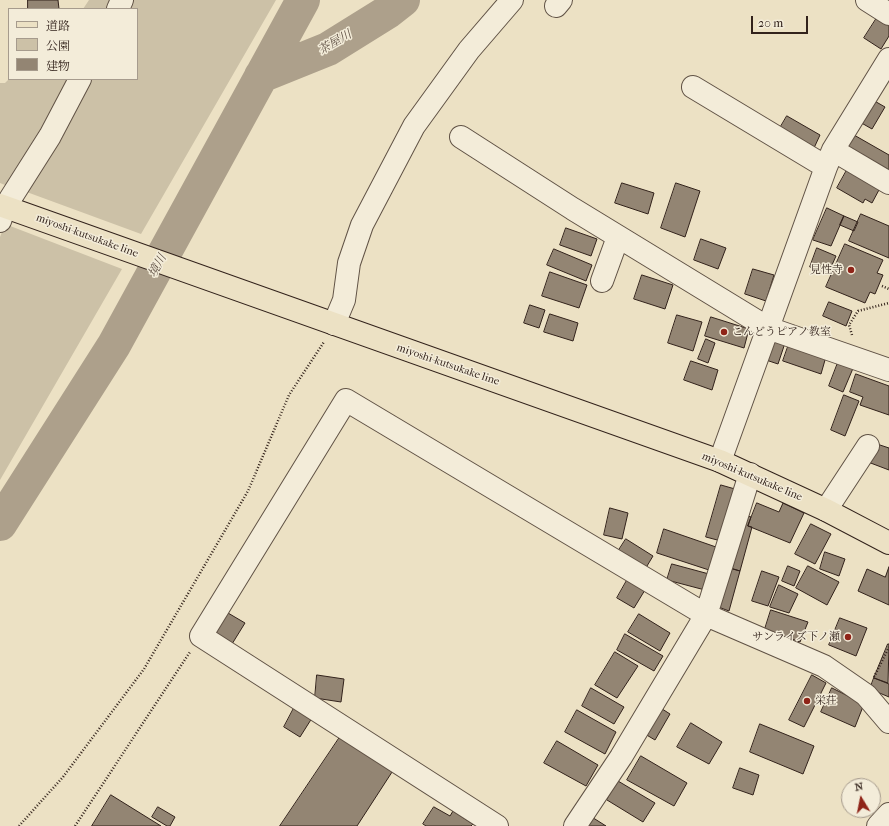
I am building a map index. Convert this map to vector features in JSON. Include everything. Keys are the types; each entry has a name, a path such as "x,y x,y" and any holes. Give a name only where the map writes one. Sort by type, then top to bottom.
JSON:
{"main road":[{"name":"miyoshi-kutsukake line","path":"2,211 326,322 720,461 826,510 889,543"}],"street":[{"path":"326,322 344,300 349,263 362,225 414,126 469,50 512,0"},
{"path":"866,0 889,14"},
{"path":"720,461 829,158 885,73"},
{"path":"2,211 50,136 79,80"},
{"path":"693,87 829,158 889,183"},
{"path":"462,137 618,237 768,328 848,354 889,370"},
{"path":"602,281 618,237"},
{"path":"497,826 201,636 346,400 706,615 824,666 866,695 889,722"},
{"path":"826,510 868,446"},
{"path":"575,826 622,757 706,615 750,474"},
{"path":"878,826 889,814"}],"path":[{"path":"882,286 889,289"},
{"path":"848,354 852,339 849,325 858,311 889,303"},
{"path":"19,826 63,777 144,669 248,491 289,395 312,362 326,322"},
{"path":"75,826 201,636"},
{"path":"866,695 889,647"}],"green space":[{"path":"89,0 117,0 113,8 84,8"},
{"path":"130,0 276,0 141,234 24,191 87,80 138,80 138,8 126,8"},
{"path":"8,80 74,80 49,128 5,185 0,183 0,83 5,83"},
{"path":"5,224 122,269 0,480 0,237"}],"building":[{"path":"28,0 58,0 59,8 28,8"},
{"path":"880,13 889,19 889,36 881,49 864,38"},
{"path":"871,99 885,107 872,129 858,121"},
{"path":"787,116 820,135 814,148 780,128"},
{"path":"854,135 889,155 889,174 846,150"},
{"path":"847,170 880,188 872,203 865,199 863,203 837,188"},
{"path":"622,183 654,193 648,214 615,203"},
{"path":"676,183 700,191 685,237 661,228"},
{"path":"827,208 844,216 831,246 813,240"},
{"path":"861,214 889,226 889,258 849,241"},
{"path":"844,216 858,222 854,231 840,225"},
{"path":"566,228 597,239 591,256 560,245"},
{"path":"701,239 726,248 718,269 694,260"},
{"path":"845,244 883,260 877,273 883,275 875,294 870,292 865,303 826,287"},
{"path":"817,248 836,256 828,274 810,267"},
{"path":"554,249 592,265 586,281 547,265"},
{"path":"753,269 774,275 766,301 745,294"},
{"path":"550,272 587,285 579,308 542,296"},
{"path":"642,275 673,285 665,309 634,299"},
{"path":"829,302 852,311 846,326 823,316"},
{"path":"530,305 545,310 539,328 524,323"},
{"path":"550,314 578,323 573,341 544,332"},
{"path":"677,315 702,322 693,351 668,343"},
{"path":"711,317 749,329 744,348 705,336"},
{"path":"772,332 787,337 778,364 763,359"},
{"path":"706,339 715,343 708,363 698,359"},
{"path":"790,341 827,353 821,374 783,361"},
{"path":"839,360 854,366 843,392 829,386"},
{"path":"691,361 718,370 712,390 684,380"},
{"path":"856,374 889,386 889,415 860,405 863,397 850,392"},
{"path":"844,395 859,401 845,436 831,430"},
{"path":"874,443 889,448 889,470 868,462"},
{"path":"721,485 735,489 721,541 706,537"},
{"path":"757,503 779,512 783,503 804,513 790,543 748,526"},
{"path":"610,508 628,513 622,539 604,535"},
{"path":"739,513 751,517 748,526 752,527 740,571 723,566"},
{"path":"811,524 831,534 815,564 795,554"},
{"path":"664,529 716,547 709,570 657,553"},
{"path":"626,539 653,556 644,571 617,553"},
{"path":"825,552 845,559 839,576 820,569"},
{"path":"672,564 709,574 705,590 667,580"},
{"path":"723,566 740,571 729,611 713,605"},
{"path":"788,566 800,571 794,586 782,581"},
{"path":"808,566 839,582 827,605 796,588"},
{"path":"889,567 889,605 858,591 867,569 885,577"},
{"path":"762,571 779,577 768,606 752,601"},
{"path":"630,575 648,585 634,608 617,598"},
{"path":"779,585 798,594 789,613 770,607"},
{"path":"771,610 808,622 800,642 765,629"},
{"path":"228,613 245,623 232,644 215,635"},
{"path":"639,614 670,633 660,651 628,632"},
{"name":"サンライズ下ノ瀬","path":"840,618 867,628 856,656 829,645"},
{"path":"625,634 663,656 654,671 617,650"},
{"path":"889,644 888,683 874,678"},
{"path":"615,652 638,666 617,698 595,685"},
{"path":"317,675 344,679 341,702 315,698"},
{"name":"栄荘","path":"812,675 826,683 804,727 789,720"},
{"path":"874,678 889,684 889,697 870,689"},
{"path":"591,688 624,707 614,724 582,706"},
{"path":"832,688 864,704 855,727 821,712"},
{"path":"656,705 670,714 655,740 640,731"},
{"path":"294,708 312,718 300,737 284,727"},
{"path":"577,710 616,732 605,754 565,732"},
{"path":"691,723 722,742 709,764 677,747"},
{"path":"760,724 814,746 803,774 750,752"},
{"path":"342,734 394,769 357,826 280,826"},
{"path":"557,741 598,765 586,786 544,763"},
{"path":"641,756 687,783 674,806 627,780"},
{"path":"740,768 759,775 753,795 733,788"},
{"path":"618,781 655,803 643,822 607,800"},
{"path":"111,795 161,826 92,826"},
{"path":"158,807 175,817 170,826 167,826 152,817"},
{"path":"434,807 450,816 453,811 473,824 471,826 426,826 423,824"},
{"path":"587,814 606,826 580,826"}],"waterway":[{"name":"境川","path":"0,524 114,345 303,0"},
{"name":"茶屋川","path":"261,76 328,49 389,11 403,0"}],"place":[{"name":"見性寺","path":"851,270"},
{"name":"こんどうピアノ教室","path":"724,332"},
{"name":"サンライズ下ノ瀬","path":"848,637"},
{"name":"栄荘","path":"807,701"}]}
